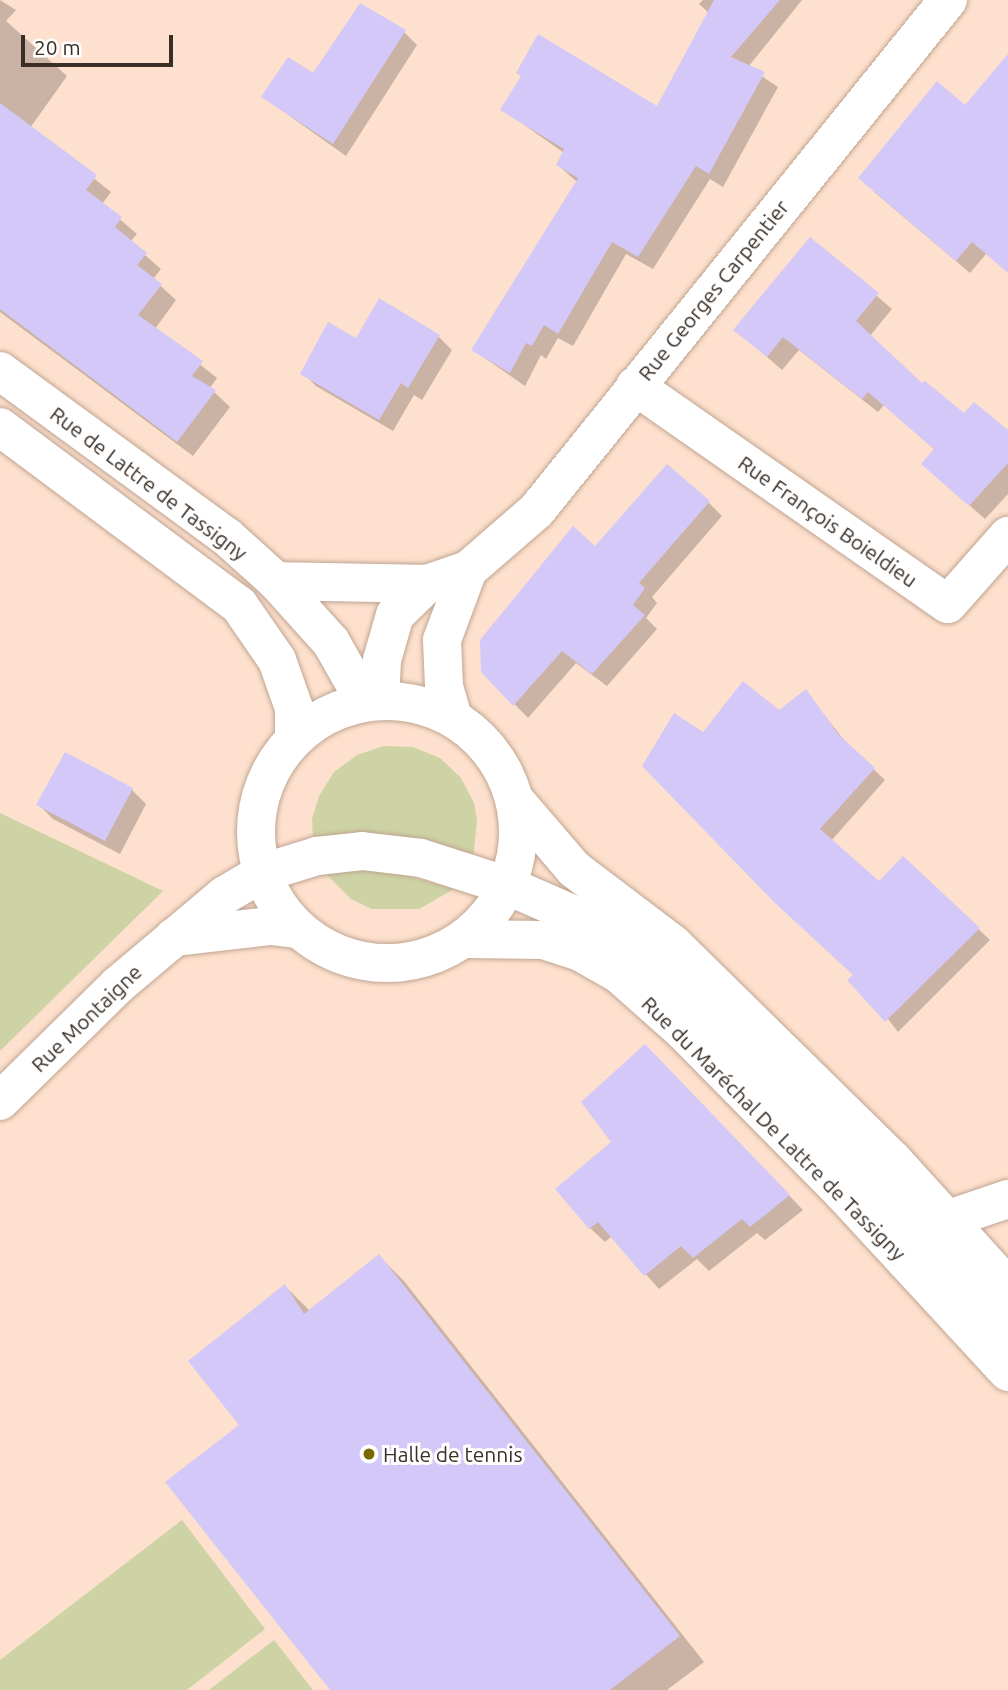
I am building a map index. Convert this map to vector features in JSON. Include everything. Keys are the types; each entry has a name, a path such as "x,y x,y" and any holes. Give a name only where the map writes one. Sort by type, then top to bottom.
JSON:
{"main road":[{"name":"Rue Georges Carpentier","path":"372,701 394,615 426,584 468,570 537,510 948,0"},
{"name":"Rue de Lattre de Tassigny","path":"0,371 227,537 276,581 331,642 372,701"},
{"name":"Rue François Boieldieu","path":"635,386 948,604 1008,536"},
{"name":"Rue de Lattre de Tassigny","path":"0,427 239,605 277,660 294,708 293,739"},
{"name":"Rue Georges Carpentier","path":"453,718 444,686 442,640 468,570"},
{"path":"276,581 426,584"},
{"path":"515,800 516,858 508,886 492,913 465,939 438,954 379,964 321,947 297,929 278,905 262,873 256,841 261,794 272,767 293,739 324,716 372,701 405,701 453,718 492,753 515,800 574,869 673,944 949,1219 1008,1287"},
{"name":"Rue Montaigne","path":"0,1101 174,937 225,895 262,873 317,856 362,851 421,858 508,886 595,923 656,964 1008,1329"},
{"path":"174,937 271,926 297,929"},
{"name":"Rue du Maréchal De Lattre de Tassigny","path":"465,939 543,940 580,952 619,974 684,1032 842,1192 1008,1372"},
{"path":"949,1219 1008,1199"}],"green space":[{"path":"384,746 413,747 440,758 461,778 474,803 477,820 473,859 313,842 312,819 319,796 334,772 357,755"},
{"path":"0,813 163,891 0,1051"},
{"path":"360,869 400,874 454,889 419,909 372,909 351,899 326,874"},
{"path":"182,1520 265,1629 187,1690 0,1690 0,1660"},
{"path":"274,1640 313,1690 209,1690"}],"building":[{"path":"714,0 780,0 731,57 765,72 709,174 696,166 638,257 612,242 558,334 544,325 532,346 526,343 510,373 471,350 578,178 556,165 564,149 500,110 521,76 516,73 538,34 657,106"},
{"path":"360,3 406,30 333,144 261,97 288,57 313,73"},
{"path":"1008,54 1008,273 972,242 956,261 858,178 937,81 965,105"},
{"path":"0,103 97,175 86,190 122,217 115,227 147,253 137,265 162,284 138,315 203,361 192,376 216,390 177,442 0,309"},
{"path":"810,237 879,293 856,321 922,383 925,381 964,413 974,402 1008,430 1008,463 969,506 921,464 934,449 868,392 862,399 783,337 767,357 733,330"},
{"path":"379,298 440,335 408,388 401,383 379,420 300,374 328,322 356,338"},
{"path":"667,464 710,501 639,583 645,588 633,605 645,615 592,674 562,651 513,706 481,672 480,640 573,526 595,546"},
{"path":"743,681 779,710 806,689 838,734 875,768 820,829 879,881 903,856 980,928 885,1022 847,980 853,975 775,903 642,766 674,713 703,732"},
{"path":"65,752 133,788 105,841 36,805"},
{"path":"645,1044 790,1195 750,1227 742,1219 693,1258 681,1246 644,1276 598,1222 589,1229 555,1189 611,1142 581,1102"},
{"name":"Halle de tennis","path":"379,1254 680,1636 610,1690 330,1690 165,1482 239,1425 188,1361 285,1284 304,1314"}],"place":[{"name":"Halle de tennis","path":"369,1454"}]}
